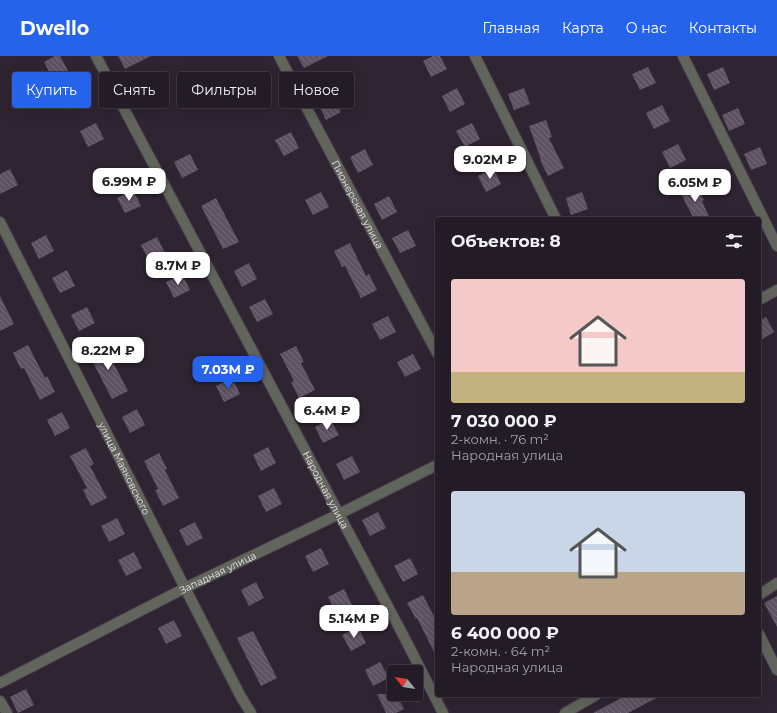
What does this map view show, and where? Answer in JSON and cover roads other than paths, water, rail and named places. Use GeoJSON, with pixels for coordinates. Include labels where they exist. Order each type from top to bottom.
{"type":"FeatureCollection","features":[{"type":"Feature","properties":{"kind":"street","name":"Народная улица"},"geometry":{"type":"LineString","coordinates":[[96,56],[402,633],[442,713]]}},
{"type":"Feature","properties":{"kind":"street","name":"Пионерская улица"},"geometry":{"type":"LineString","coordinates":[[279,56],[435,349]]}},
{"type":"Feature","properties":{"kind":"street"},"geometry":{"type":"LineString","coordinates":[[475,56],[555,217]]}},
{"type":"Feature","properties":{"kind":"street"},"geometry":{"type":"LineString","coordinates":[[683,56],[777,246]]}},
{"type":"Feature","properties":{"kind":"street","name":"улица Маяковского"},"geometry":{"type":"LineString","coordinates":[[0,222],[185,588],[241,697],[251,713]]}},
{"type":"Feature","properties":{"kind":"street"},"geometry":{"type":"LineString","coordinates":[[761,299],[777,290]]}},
{"type":"Feature","properties":{"kind":"street","name":"Западная улица"},"geometry":{"type":"LineString","coordinates":[[0,683],[185,588],[435,466]]}},
{"type":"Feature","properties":{"kind":"street"},"geometry":{"type":"LineString","coordinates":[[761,593],[777,583]]}},
{"type":"Feature","properties":{"kind":"street"},"geometry":{"type":"LineString","coordinates":[[761,638],[777,670]]}},
{"type":"Feature","properties":{"kind":"street"},"geometry":{"type":"LineString","coordinates":[[565,713],[593,697]]}},
{"type":"Feature","properties":{"kind":"street"},"geometry":{"type":"LineString","coordinates":[[0,701],[7,713]]}}]}
